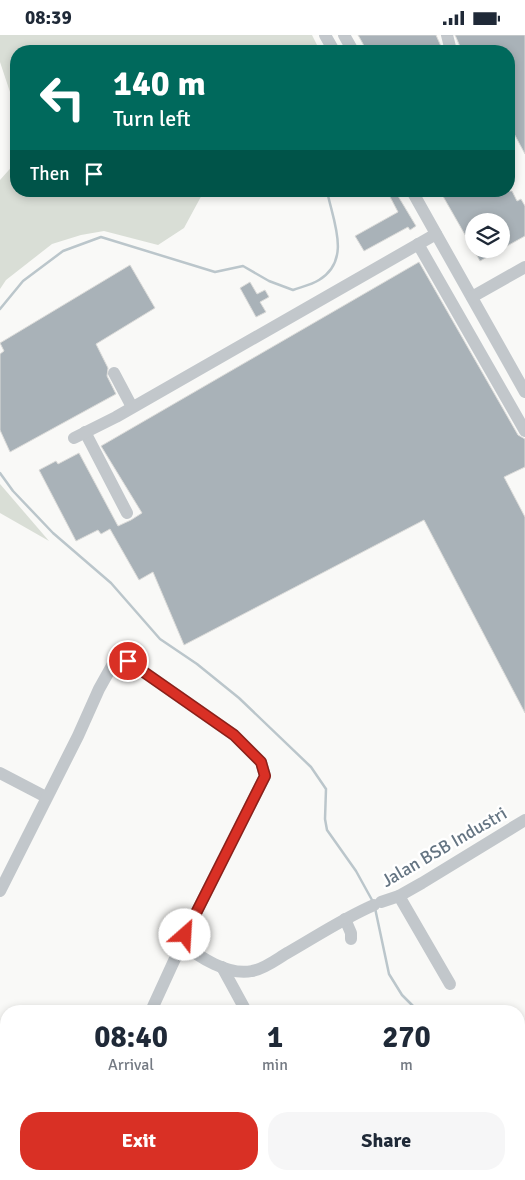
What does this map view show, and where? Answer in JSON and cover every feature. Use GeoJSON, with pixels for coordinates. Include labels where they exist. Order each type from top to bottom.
{"type":"FeatureCollection","features":[{"type":"Feature","properties":{"kind":"lane"},"geometry":{"type":"LineString","coordinates":[[415,197],[525,392]]}},
{"type":"Feature","properties":{"kind":"lane"},"geometry":{"type":"LineString","coordinates":[[127,513],[79,435],[132,407],[436,234]]}},
{"type":"Feature","properties":{"kind":"lane"},"geometry":{"type":"LineString","coordinates":[[418,245],[525,431]]}},
{"type":"Feature","properties":{"kind":"lane"},"geometry":{"type":"LineString","coordinates":[[472,297],[525,267]]}},
{"type":"Feature","properties":{"kind":"lane"},"geometry":{"type":"LineString","coordinates":[[114,373],[132,407]]}},
{"type":"Feature","properties":{"kind":"lane"},"geometry":{"type":"LineString","coordinates":[[0,891],[107,672],[113,665],[120,661],[128,661],[234,735],[261,762],[265,776],[184,939],[154,1005]]}},
{"type":"Feature","properties":{"kind":"lane"},"geometry":{"type":"LineString","coordinates":[[0,773],[46,797]]}},
{"type":"Feature","properties":{"kind":"lane","name":"Jalan BSB Industri"},"geometry":{"type":"LineString","coordinates":[[184,939],[194,954],[222,967],[252,971],[273,961],[345,919],[399,896],[525,820]]}},
{"type":"Feature","properties":{"kind":"lane"},"geometry":{"type":"LineString","coordinates":[[399,896],[450,984]]}},
{"type":"Feature","properties":{"kind":"lane"},"geometry":{"type":"LineString","coordinates":[[345,919],[351,933],[350,939]]}},
{"type":"Feature","properties":{"kind":"lane"},"geometry":{"type":"LineString","coordinates":[[222,967],[243,1005]]}},
{"type":"Feature","properties":{"kind":"shaded area"},"geometry":{"type":"Polygon","coordinates":[[[0,35],[312,35],[317,45],[10,45],[10,92],[0,62],[0,35]]]}},
{"type":"Feature","properties":{"kind":"shaded area"},"geometry":{"type":"Polygon","coordinates":[[[10,169],[10,197],[201,197],[184,228],[158,245],[104,231],[81,235],[52,244],[6,280],[0,289],[0,180],[10,169]]]}},
{"type":"Feature","properties":{"kind":"shaded area"},"geometry":{"type":"Polygon","coordinates":[[[0,484],[49,541],[0,513],[0,484]]]}},
{"type":"Feature","properties":{"kind":"building"},"geometry":{"type":"Polygon","coordinates":[[[358,35],[436,35],[440,45],[364,45],[358,35]]]}},
{"type":"Feature","properties":{"kind":"building"},"geometry":{"type":"Polygon","coordinates":[[[455,35],[525,35],[525,154],[515,135],[515,45],[459,45],[455,35]]]}},
{"type":"Feature","properties":{"kind":"building"},"geometry":{"type":"Polygon","coordinates":[[[390,197],[399,197],[416,226],[410,230],[408,227],[364,251],[355,236],[398,212],[390,197]]]}},
{"type":"Feature","properties":{"kind":"building"},"geometry":{"type":"Polygon","coordinates":[[[443,197],[515,197],[517,201],[521,199],[525,206],[525,236],[510,244],[510,213],[465,213],[465,235],[443,197]]]}},
{"type":"Feature","properties":{"kind":"building"},"geometry":{"type":"Polygon","coordinates":[[[419,262],[518,435],[525,439],[525,467],[504,477],[525,517],[525,713],[424,520],[184,645],[153,572],[139,580],[110,529],[101,534],[98,530],[76,541],[39,470],[56,461],[58,464],[79,453],[118,526],[131,520],[142,513],[101,446],[419,262]]]}},
{"type":"Feature","properties":{"kind":"building"},"geometry":{"type":"Polygon","coordinates":[[[130,265],[155,308],[96,344],[108,368],[107,376],[116,394],[10,452],[0,430],[0,354],[4,351],[0,343],[130,265]]]}},
{"type":"Feature","properties":{"kind":"building"},"geometry":{"type":"Polygon","coordinates":[[[250,282],[257,294],[265,290],[269,297],[260,302],[266,312],[256,317],[240,288],[250,282]]]}},
{"type":"Feature","properties":{"kind":"waterway"},"geometry":{"type":"LineString","coordinates":[[0,309],[23,281],[63,251],[101,237],[215,272],[243,266],[269,281],[293,290],[309,285],[329,272],[335,262],[338,251],[336,227],[328,197]]}},
{"type":"Feature","properties":{"kind":"waterway"},"geometry":{"type":"LineString","coordinates":[[0,473],[13,491],[53,533],[111,583],[160,639],[197,664],[239,698],[311,767],[326,789],[325,819],[327,830],[356,871],[372,900]]}},
{"type":"Feature","properties":{"kind":"waterway"},"geometry":{"type":"LineString","coordinates":[[375,908],[389,974],[402,995],[412,1005]]}},
{"type":"Feature","properties":{"kind":"route"},"geometry":{"type":"LineString","coordinates":[[128,661],[234,735],[253,752],[264,769],[265,776],[185,935]]}}]}
